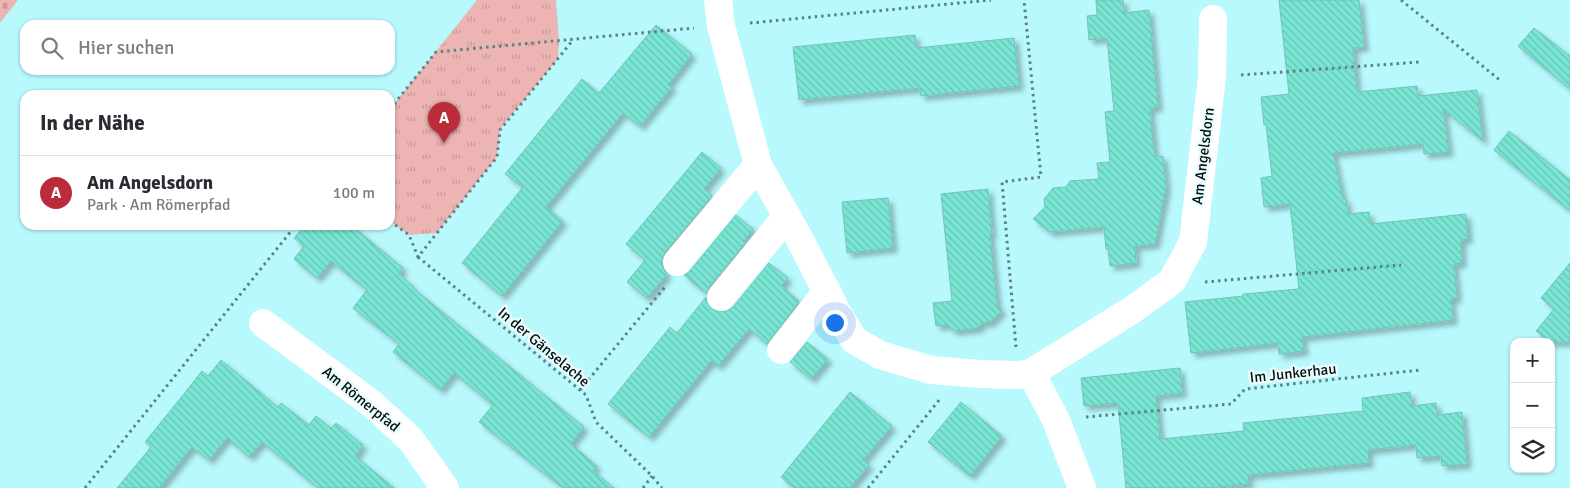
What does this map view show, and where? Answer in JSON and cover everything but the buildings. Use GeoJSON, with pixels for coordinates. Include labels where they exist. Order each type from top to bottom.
{"type":"FeatureCollection","features":[{"type":"Feature","properties":{"kind":"street"},"geometry":{"type":"LineString","coordinates":[[719,13],[744,119],[758,165],[854,340],[880,355],[931,370],[1025,374],[1056,420],[1082,488]]}},
{"type":"Feature","properties":{"kind":"street","name":"Am Angelsdorn"},"geometry":{"type":"LineString","coordinates":[[1025,374],[1132,310],[1172,281],[1192,242],[1212,77],[1213,19]]}},
{"type":"Feature","properties":{"kind":"street"},"geometry":{"type":"LineString","coordinates":[[677,262],[758,165]]}},
{"type":"Feature","properties":{"kind":"street"},"geometry":{"type":"LineString","coordinates":[[721,297],[787,216]]}},
{"type":"Feature","properties":{"kind":"street"},"geometry":{"type":"LineString","coordinates":[[781,350],[827,291]]}},
{"type":"Feature","properties":{"kind":"street","name":"Am Römerpfad"},"geometry":{"type":"LineString","coordinates":[[263,323],[372,404],[412,440],[445,488]]}},
{"type":"Feature","properties":{"kind":"path"},"geometry":{"type":"LineString","coordinates":[[395,103],[436,52],[573,40],[719,13],[991,0]]}},
{"type":"Feature","properties":{"kind":"path"},"geometry":{"type":"LineString","coordinates":[[1024,0],[1041,177],[1002,182],[1025,374]]}},
{"type":"Feature","properties":{"kind":"path"},"geometry":{"type":"LineString","coordinates":[[1401,0],[1501,81]]}},
{"type":"Feature","properties":{"kind":"path"},"geometry":{"type":"LineString","coordinates":[[395,225],[409,235],[418,257],[497,157],[500,130],[573,40]]}},
{"type":"Feature","properties":{"kind":"path"},"geometry":{"type":"LineString","coordinates":[[1212,77],[1420,62]]}},
{"type":"Feature","properties":{"kind":"path"},"geometry":{"type":"LineString","coordinates":[[85,488],[292,230]]}},
{"type":"Feature","properties":{"kind":"path","name":"In der Gänselache"},"geometry":{"type":"LineString","coordinates":[[418,257],[586,395],[596,422],[662,488]]}},
{"type":"Feature","properties":{"kind":"path"},"geometry":{"type":"LineString","coordinates":[[580,390],[668,284],[677,262]]}},
{"type":"Feature","properties":{"kind":"path"},"geometry":{"type":"LineString","coordinates":[[1166,285],[1401,265]]}},
{"type":"Feature","properties":{"kind":"path","name":"Im Junkerhau"},"geometry":{"type":"LineString","coordinates":[[1056,420],[1231,404],[1245,388],[1420,370]]}},
{"type":"Feature","properties":{"kind":"path"},"geometry":{"type":"LineString","coordinates":[[868,488],[961,372]]}},
{"type":"Feature","properties":{"kind":"path"},"geometry":{"type":"LineString","coordinates":[[642,488],[652,476]]}},
{"type":"Feature","properties":{"kind":"green space"},"geometry":{"type":"Polygon","coordinates":[[[0,0],[18,0],[0,23],[0,0]]]}},
{"type":"Feature","properties":{"kind":"green space"},"geometry":{"type":"Polygon","coordinates":[[[477,0],[556,0],[559,41],[558,59],[500,129],[497,157],[437,233],[409,235],[395,225],[395,103],[477,0]]]}},
{"type":"Feature","properties":{"kind":"place","name":"Am Angelsdorn"},"geometry":{"type":"Point","coordinates":[444,143]}}]}
